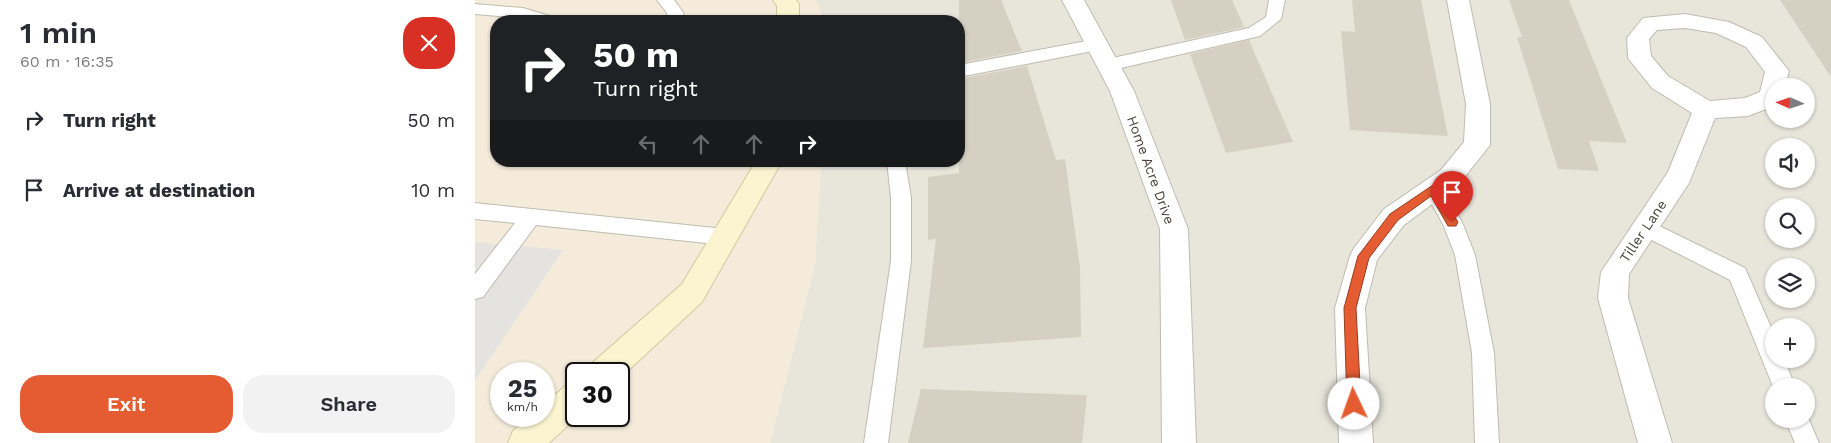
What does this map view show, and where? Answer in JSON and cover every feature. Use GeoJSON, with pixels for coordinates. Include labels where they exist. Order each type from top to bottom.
{"type":"FeatureCollection","features":[{"type":"Feature","properties":{"kind":"street"},"geometry":{"type":"LineString","coordinates":[[784,0],[788,4],[788,15]]}},
{"type":"Feature","properties":{"kind":"street","name":"Home Acre Drive"},"geometry":{"type":"LineString","coordinates":[[1073,0],[1122,91],[1174,229],[1179,443]]}},
{"type":"Feature","properties":{"kind":"street"},"geometry":{"type":"LineString","coordinates":[[1356,443],[1350,308],[1364,256],[1394,217],[1450,177],[1477,145],[1478,104],[1458,0]]}},
{"type":"Feature","properties":{"kind":"street"},"geometry":{"type":"LineString","coordinates":[[1685,21],[1721,26],[1755,42],[1777,71],[1771,97],[1748,107],[1706,110],[1660,82],[1640,58],[1638,38],[1651,23],[1685,21]]}},
{"type":"Feature","properties":{"kind":"street","name":"Tiller Lane"},"geometry":{"type":"LineString","coordinates":[[1655,443],[1613,298],[1615,272],[1680,176],[1706,110]]}},
{"type":"Feature","properties":{"kind":"street"},"geometry":{"type":"LineString","coordinates":[[615,362],[692,293],[766,167]]}},
{"type":"Feature","properties":{"kind":"street"},"geometry":{"type":"LineString","coordinates":[[525,443],[565,407]]}},
{"type":"Feature","properties":{"kind":"lane"},"geometry":{"type":"LineString","coordinates":[[665,0],[675,15]]}},
{"type":"Feature","properties":{"kind":"lane"},"geometry":{"type":"LineString","coordinates":[[965,70],[1102,55],[1254,32],[1273,19],[1277,0]]}},
{"type":"Feature","properties":{"kind":"lane"},"geometry":{"type":"LineString","coordinates":[[475,9],[529,15]]}},
{"type":"Feature","properties":{"kind":"lane"},"geometry":{"type":"LineString","coordinates":[[876,443],[901,261],[901,198],[897,167]]}},
{"type":"Feature","properties":{"kind":"lane"},"geometry":{"type":"LineString","coordinates":[[1433,189],[1452,222],[1465,255],[1483,353],[1487,443]]}},
{"type":"Feature","properties":{"kind":"lane"},"geometry":{"type":"LineString","coordinates":[[475,212],[725,237]]}},
{"type":"Feature","properties":{"kind":"lane"},"geometry":{"type":"LineString","coordinates":[[475,290],[531,217]]}},
{"type":"Feature","properties":{"kind":"lane"},"geometry":{"type":"LineString","coordinates":[[1645,227],[1738,274],[1781,378]]}},
{"type":"Feature","properties":{"kind":"lane"},"geometry":{"type":"LineString","coordinates":[[1801,428],[1807,443]]}},
{"type":"Feature","properties":{"kind":"shaded area"},"geometry":{"type":"Polygon","coordinates":[[[475,0],[816,0],[822,15],[490,15],[490,167],[821,167],[815,265],[770,443],[475,443],[475,0]]]}},
{"type":"Feature","properties":{"kind":"shaded area"},"geometry":{"type":"Polygon","coordinates":[[[816,0],[1831,0],[1831,443],[770,443],[815,265],[821,167],[965,167],[965,15],[822,15],[816,0]]]}},
{"type":"Feature","properties":{"kind":"shaded area"},"geometry":{"type":"Polygon","coordinates":[[[475,242],[563,250],[475,380],[475,242]]]}},
{"type":"Feature","properties":{"kind":"building"},"geometry":{"type":"Polygon","coordinates":[[[959,0],[1001,0],[1022,51],[965,62],[965,15],[959,15],[959,0]]]}},
{"type":"Feature","properties":{"kind":"building"},"geometry":{"type":"Polygon","coordinates":[[[1171,0],[1232,0],[1244,27],[1185,40],[1171,0]]]}},
{"type":"Feature","properties":{"kind":"building"},"geometry":{"type":"Polygon","coordinates":[[[1352,0],[1421,0],[1448,136],[1350,130],[1341,31],[1355,32],[1352,0]]]}},
{"type":"Feature","properties":{"kind":"building"},"geometry":{"type":"Polygon","coordinates":[[[1509,0],[1569,0],[1627,143],[1589,141],[1599,171],[1558,169],[1517,37],[1522,37],[1509,0]]]}},
{"type":"Feature","properties":{"kind":"building"},"geometry":{"type":"Polygon","coordinates":[[[1780,0],[1831,0],[1831,77],[1780,0]]]}},
{"type":"Feature","properties":{"kind":"building"},"geometry":{"type":"Polygon","coordinates":[[[1249,40],[1293,142],[1226,153],[1190,54],[1249,40]]]}},
{"type":"Feature","properties":{"kind":"building"},"geometry":{"type":"Polygon","coordinates":[[[1027,66],[1056,160],[1065,159],[1080,268],[1081,337],[923,348],[936,239],[928,240],[928,177],[959,173],[959,167],[965,167],[965,78],[1027,66]]]}},
{"type":"Feature","properties":{"kind":"building"},"geometry":{"type":"Polygon","coordinates":[[[921,389],[1087,395],[1082,443],[908,443],[921,389]]]}},
{"type":"Feature","properties":{"kind":"route"},"geometry":{"type":"LineString","coordinates":[[1354,404],[1350,308],[1364,256],[1394,217],[1433,189],[1452,222]]}}]}
